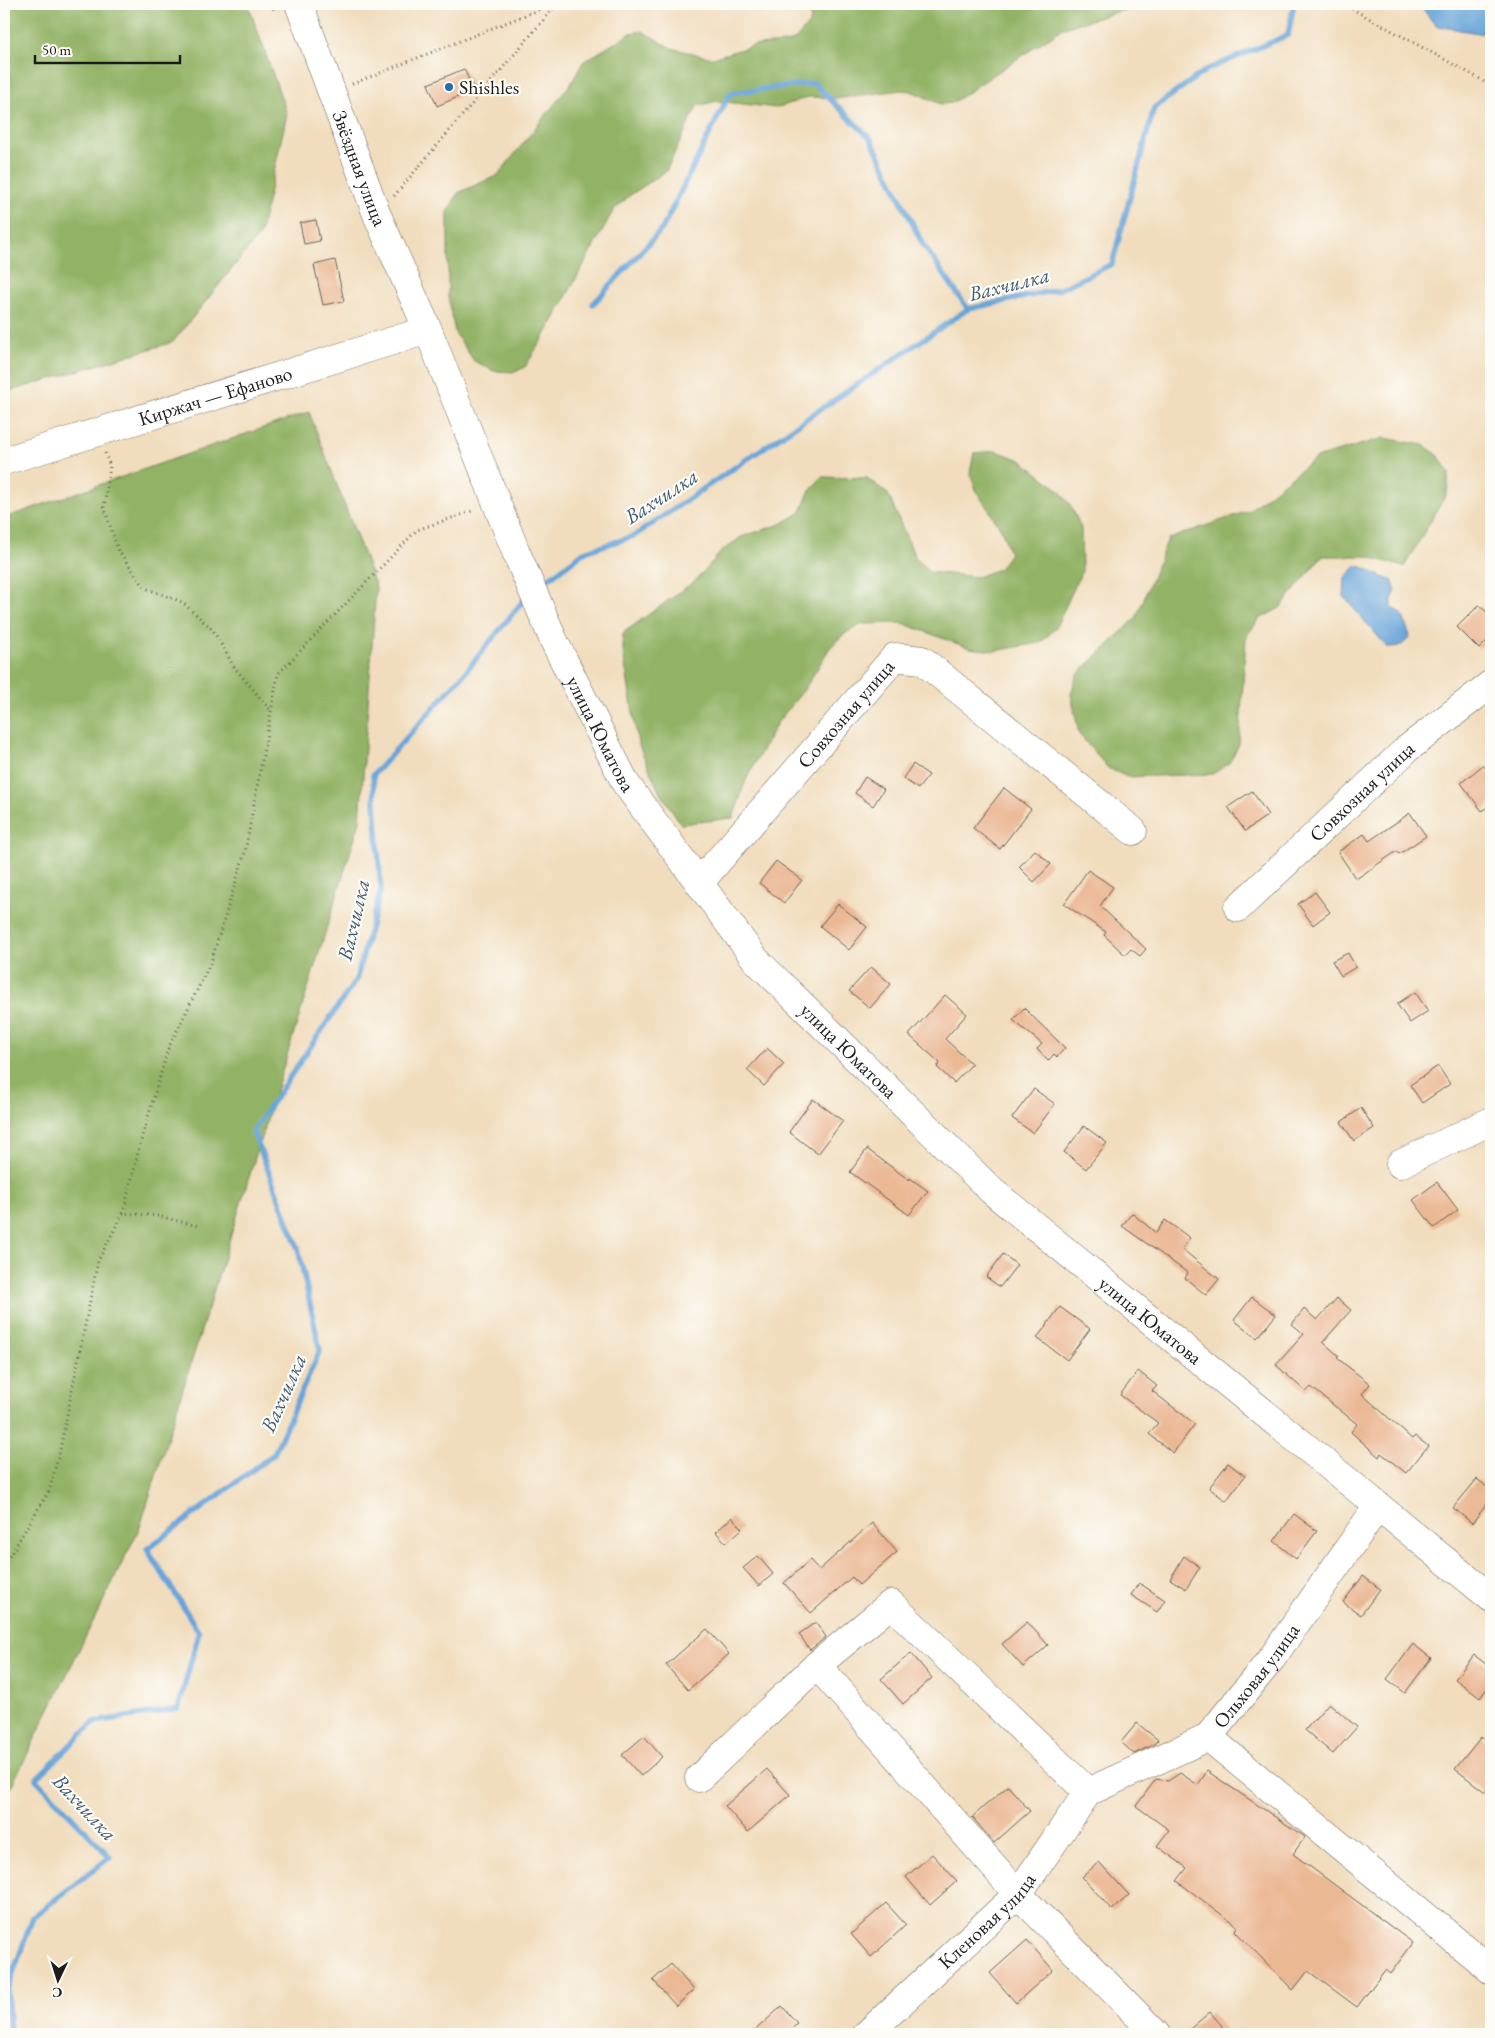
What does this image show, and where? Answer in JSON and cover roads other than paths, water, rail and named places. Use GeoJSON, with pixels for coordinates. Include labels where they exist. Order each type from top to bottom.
{"type":"FeatureCollection","features":[{"type":"Feature","properties":{"kind":"street","name":"Звёздная улица"},"geometry":{"type":"LineString","coordinates":[[299,4],[377,215],[428,330]]}},
{"type":"Feature","properties":{"kind":"street","name":"Киржач — Ефаново"},"geometry":{"type":"LineString","coordinates":[[4,461],[428,330]]}},
{"type":"Feature","properties":{"kind":"street","name":"улица Юматова"},"geometry":{"type":"LineString","coordinates":[[428,330],[496,503],[554,641],[626,784],[756,960],[992,1191],[1491,1598]]}},
{"type":"Feature","properties":{"kind":"street","name":"Совхозная улица"},"geometry":{"type":"LineString","coordinates":[[699,883],[895,657],[922,660],[1133,830]]}},
{"type":"Feature","properties":{"kind":"street","name":"Совхозная улица"},"geometry":{"type":"LineString","coordinates":[[1238,908],[1407,749],[1491,684]]}},
{"type":"Feature","properties":{"kind":"street"},"geometry":{"type":"LineString","coordinates":[[1400,1164],[1490,1122]]}},
{"type":"Feature","properties":{"kind":"street","name":"Ольховая улица"},"geometry":{"type":"LineString","coordinates":[[1088,1792],[1208,1737],[1272,1658],[1378,1506]]}},
{"type":"Feature","properties":{"kind":"street"},"geometry":{"type":"LineString","coordinates":[[699,1778],[817,1665],[891,1604],[1088,1792]]}},
{"type":"Feature","properties":{"kind":"street"},"geometry":{"type":"LineString","coordinates":[[817,1665],[1018,1894],[1156,2034]]}},
{"type":"Feature","properties":{"kind":"street"},"geometry":{"type":"LineString","coordinates":[[1208,1737],[1491,1970]]}},
{"type":"Feature","properties":{"kind":"street","name":"Кленовая улица"},"geometry":{"type":"LineString","coordinates":[[867,2034],[1018,1894],[1088,1792]]}},
{"type":"Feature","properties":{"kind":"water"},"geometry":{"type":"Polygon","coordinates":[[[1419,4],[1491,4],[1491,35],[1436,26],[1419,4]]]}},
{"type":"Feature","properties":{"kind":"water"},"geometry":{"type":"Polygon","coordinates":[[[1356,566],[1366,568],[1392,580],[1396,591],[1392,599],[1392,608],[1402,614],[1410,636],[1403,644],[1387,647],[1344,597],[1345,577],[1356,566]]]}},
{"type":"Feature","properties":{"kind":"waterway","name":"Вахчилка"},"geometry":{"type":"LineString","coordinates":[[539,586],[584,552],[634,536],[968,309],[1060,289],[1112,264],[1154,108],[1206,70],[1288,35],[1293,4]]}},
{"type":"Feature","properties":{"kind":"waterway"},"geometry":{"type":"LineString","coordinates":[[593,304],[662,229],[730,93],[814,83],[871,139],[922,243],[968,309]]}},
{"type":"Feature","properties":{"kind":"waterway","name":"Вахчилка"},"geometry":{"type":"LineString","coordinates":[[10,2034],[7,1990],[33,1917],[110,1857],[36,1779],[94,1722],[178,1709],[199,1632],[147,1549],[274,1454],[320,1350],[298,1248],[253,1131],[356,980],[381,890],[373,775],[464,674],[526,597]]}},
{"type":"Feature","properties":{"kind":"place","name":"Shishles"},"geometry":{"type":"Point","coordinates":[449,87]}}]}
